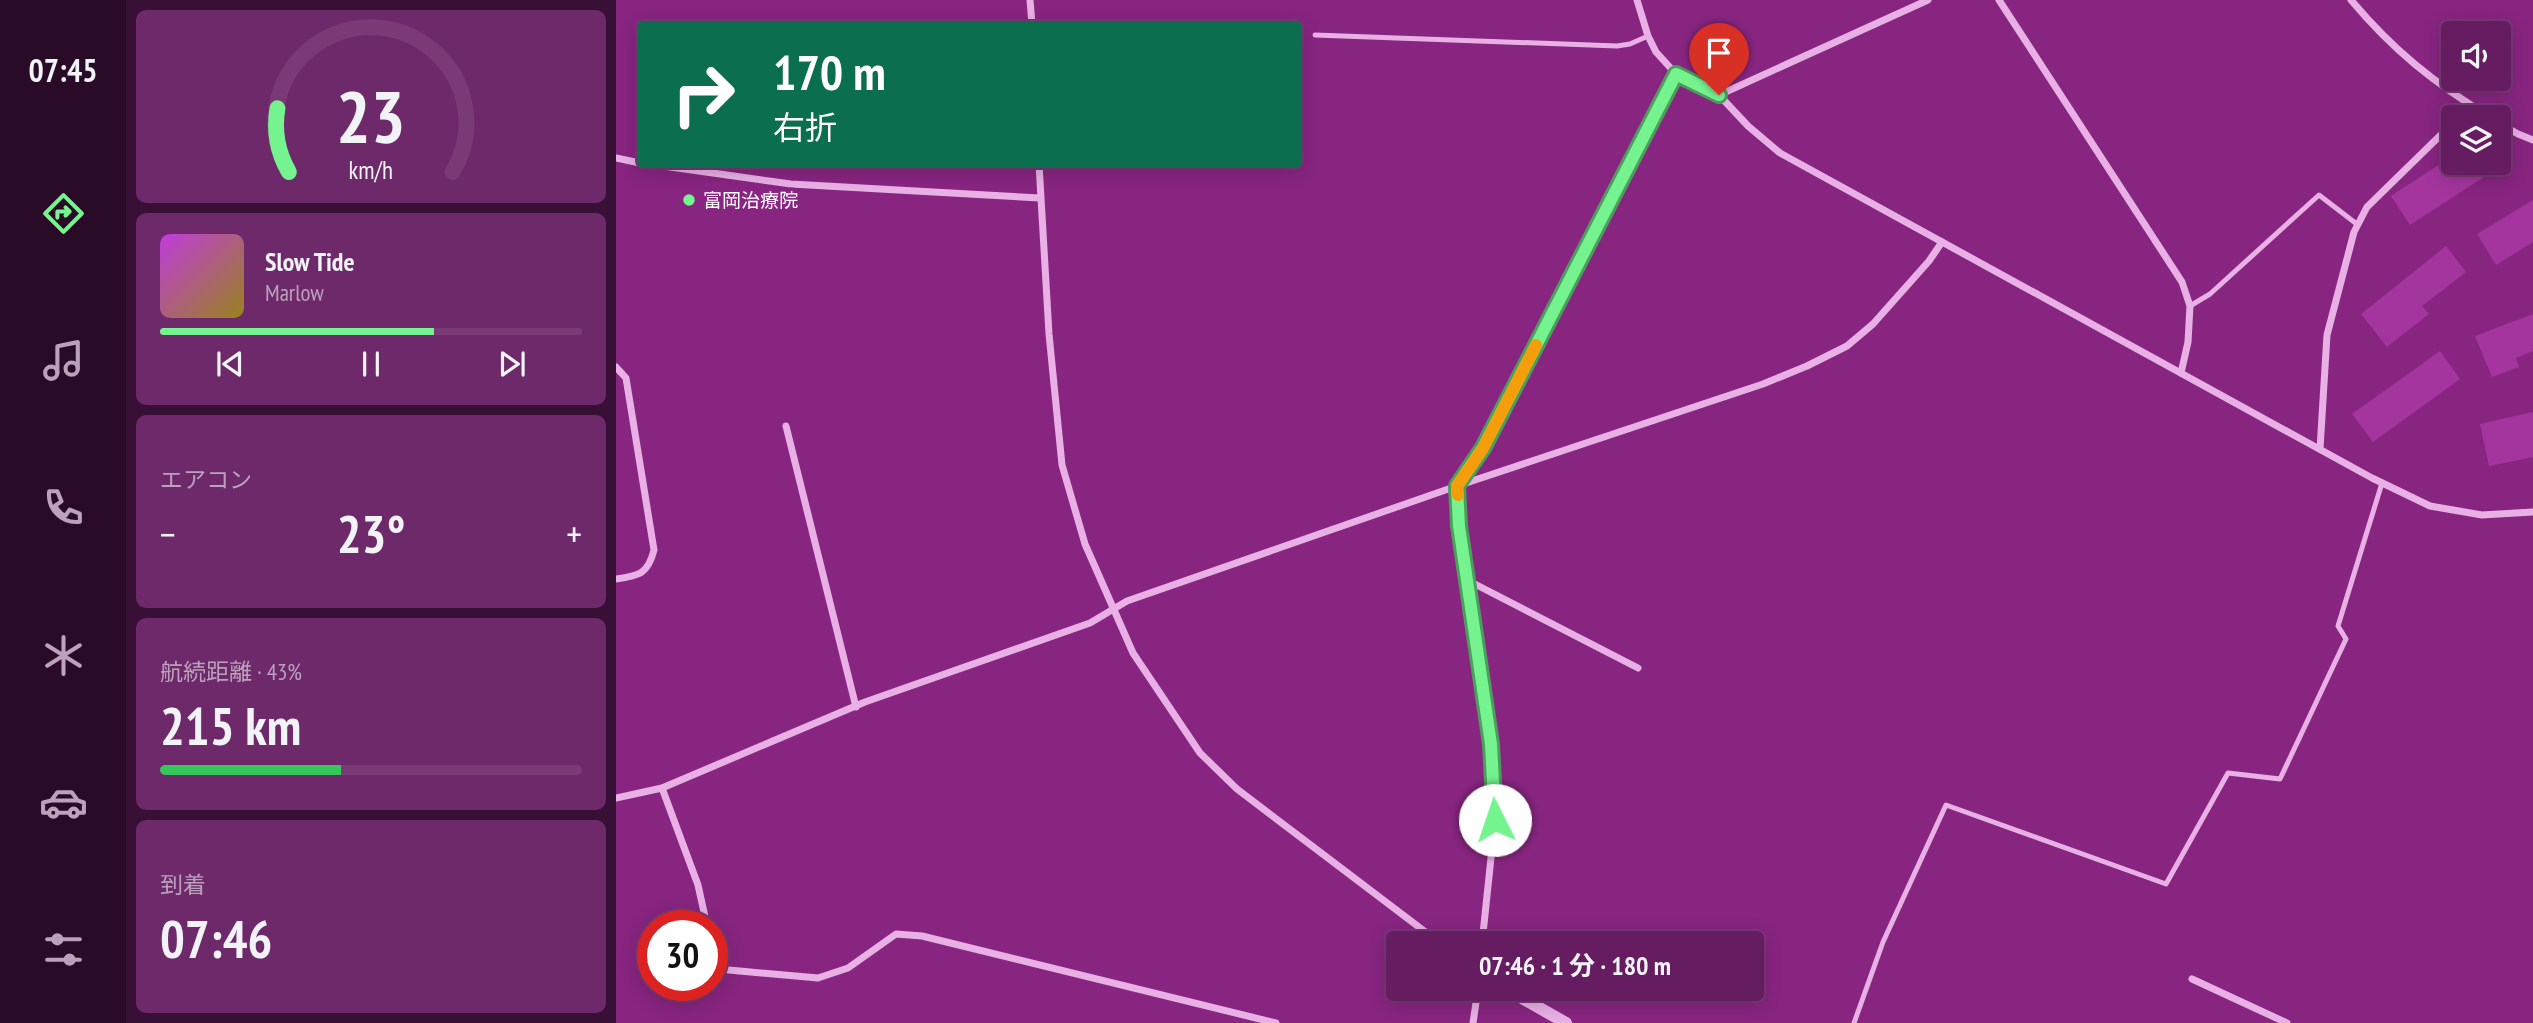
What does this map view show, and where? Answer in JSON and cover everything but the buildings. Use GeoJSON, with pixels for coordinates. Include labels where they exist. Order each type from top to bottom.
{"type":"FeatureCollection","features":[{"type":"Feature","properties":{"kind":"street"},"geometry":{"type":"LineString","coordinates":[[1030,0],[1032,21]]}},
{"type":"Feature","properties":{"kind":"street"},"geometry":{"type":"LineString","coordinates":[[1637,0],[1656,52],[1676,74],[1719,95],[1748,126],[1780,153],[2382,483],[2430,506],[2482,515],[2533,512]]}},
{"type":"Feature","properties":{"kind":"street"},"geometry":{"type":"LineString","coordinates":[[1719,95],[1928,0]]}},
{"type":"Feature","properties":{"kind":"street"},"geometry":{"type":"LineString","coordinates":[[1999,0],[2182,282],[2190,306],[2188,342],[2181,373]]}},
{"type":"Feature","properties":{"kind":"street"},"geometry":{"type":"LineString","coordinates":[[2351,0],[2380,34],[2418,69],[2468,104]]}},
{"type":"Feature","properties":{"kind":"street"},"geometry":{"type":"LineString","coordinates":[[1483,931],[1495,820],[1491,744],[1459,526],[1457,486],[1483,448],[1676,74]]}},
{"type":"Feature","properties":{"kind":"street"},"geometry":{"type":"LineString","coordinates":[[2511,129],[2533,140]]}},
{"type":"Feature","properties":{"kind":"street"},"geometry":{"type":"LineString","coordinates":[[2320,449],[2327,335],[2358,225],[2367,207],[2441,135]]}},
{"type":"Feature","properties":{"kind":"street"},"geometry":{"type":"LineString","coordinates":[[616,158],[637,162]]}},
{"type":"Feature","properties":{"kind":"street"},"geometry":{"type":"LineString","coordinates":[[677,168],[791,184],[1040,198]]}},
{"type":"Feature","properties":{"kind":"street"},"geometry":{"type":"LineString","coordinates":[[1039,168],[1049,334],[1062,465],[1085,544],[1133,653],[1200,753],[1237,789],[1424,931]]}},
{"type":"Feature","properties":{"kind":"street"},"geometry":{"type":"LineString","coordinates":[[616,798],[662,788],[856,707],[1090,623],[1127,601],[1457,486],[1763,384],[1847,346],[1872,324],[1929,261],[1942,242]]}},
{"type":"Feature","properties":{"kind":"street"},"geometry":{"type":"LineString","coordinates":[[616,367],[626,378],[654,550],[651,562],[643,573],[616,579]]}},
{"type":"Feature","properties":{"kind":"street"},"geometry":{"type":"LineString","coordinates":[[786,426],[856,707]]}},
{"type":"Feature","properties":{"kind":"street"},"geometry":{"type":"LineString","coordinates":[[1467,580],[1638,668]]}},
{"type":"Feature","properties":{"kind":"street"},"geometry":{"type":"LineString","coordinates":[[662,788],[698,885],[704,910]]}},
{"type":"Feature","properties":{"kind":"street"},"geometry":{"type":"LineString","coordinates":[[728,971],[818,978],[848,968],[896,934],[922,936],[1276,1023]]}},
{"type":"Feature","properties":{"kind":"street"},"geometry":{"type":"LineString","coordinates":[[2192,979],[2287,1023]]}},
{"type":"Feature","properties":{"kind":"street"},"geometry":{"type":"LineString","coordinates":[[1473,1023],[1476,1001]]}},
{"type":"Feature","properties":{"kind":"street"},"geometry":{"type":"LineString","coordinates":[[1527,1001],[1566,1023]]}},
{"type":"Feature","properties":{"kind":"lane"},"geometry":{"type":"LineString","coordinates":[[1315,35],[1617,46],[1648,36]]}},
{"type":"Feature","properties":{"kind":"lane"},"geometry":{"type":"LineString","coordinates":[[2190,306],[2210,294],[2319,195],[2358,225]]}},
{"type":"Feature","properties":{"kind":"lane"},"geometry":{"type":"LineString","coordinates":[[1854,1023],[1883,942],[1946,805],[2166,884],[2228,773],[2280,779],[2346,639],[2338,626],[2382,483]]}},
{"type":"Feature","properties":{"kind":"slow traffic"},"geometry":{"type":"LineString","coordinates":[[1458,495],[1457,486],[1483,448],[1536,345]]}},
{"type":"Feature","properties":{"kind":"place","name":"富岡治療院"},"geometry":{"type":"Point","coordinates":[689,200]}},
{"type":"Feature","properties":{"kind":"route"},"geometry":{"type":"LineString","coordinates":[[1495,820],[1491,744],[1459,526],[1457,486],[1483,448],[1676,74],[1719,95]]}}]}
